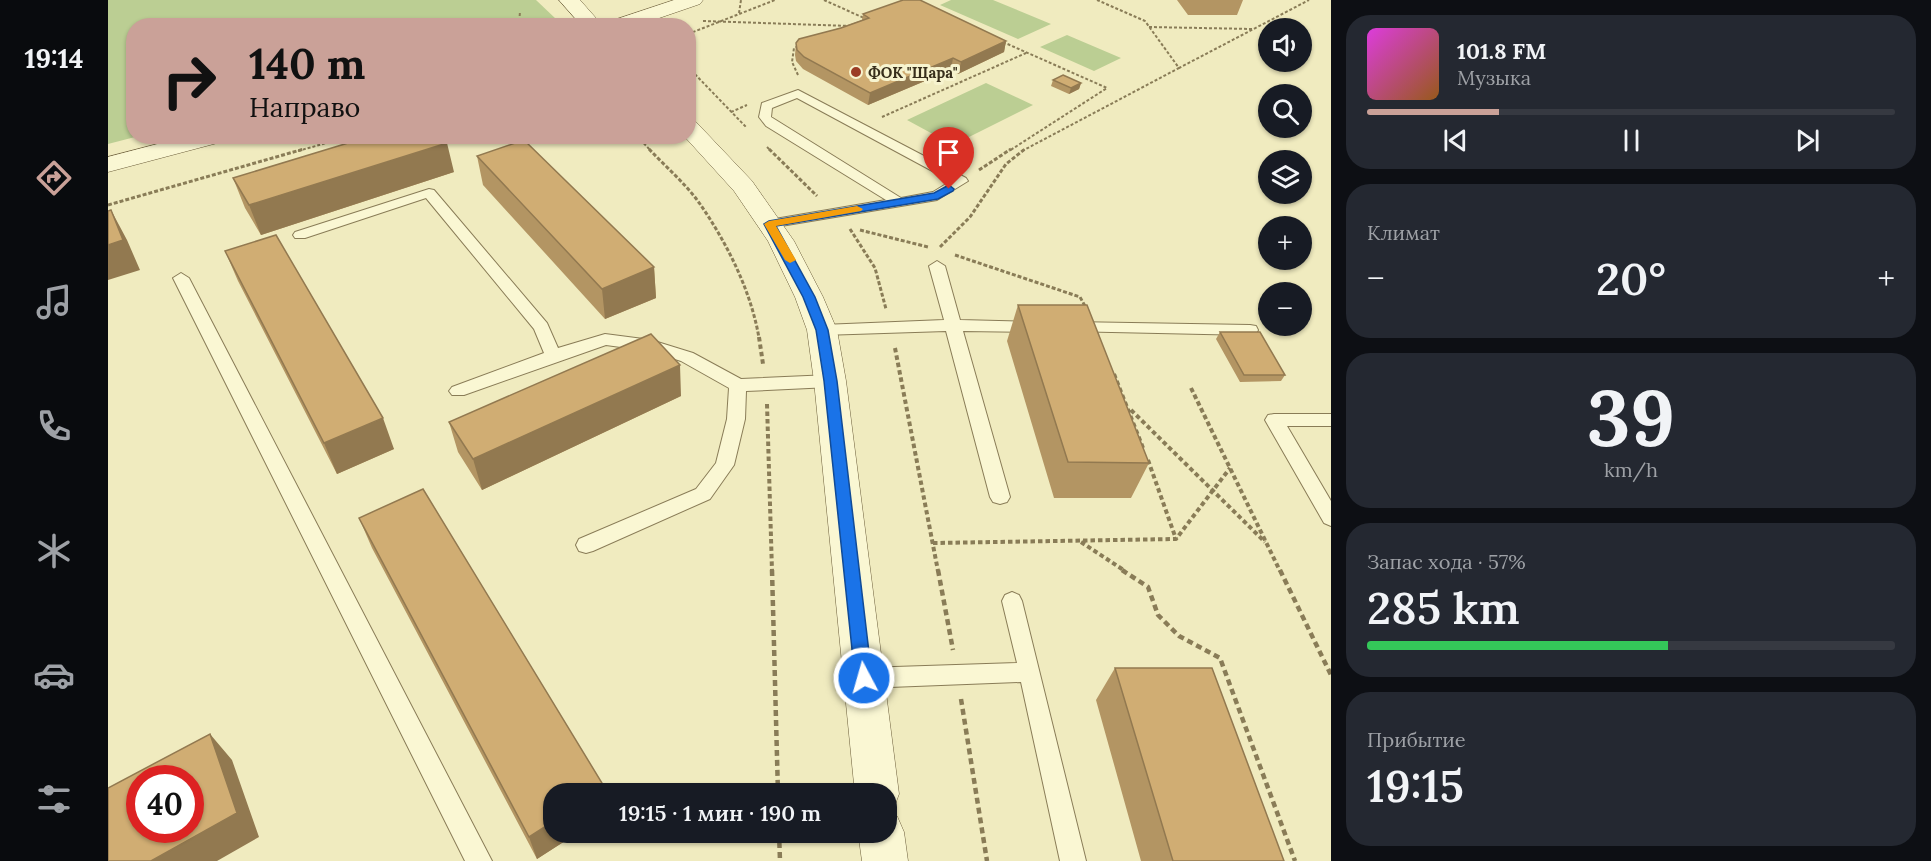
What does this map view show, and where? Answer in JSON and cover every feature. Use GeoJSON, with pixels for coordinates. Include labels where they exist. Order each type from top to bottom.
{"type":"FeatureCollection","features":[{"type":"Feature","properties":{"kind":"street"},"geometry":{"type":"LineString","coordinates":[[570,0],[586,18]]}},
{"type":"Feature","properties":{"kind":"street"},"geometry":{"type":"LineString","coordinates":[[639,18],[693,0]]}},
{"type":"Feature","properties":{"kind":"street"},"geometry":{"type":"LineString","coordinates":[[696,136],[743,186],[769,224],[809,297],[822,330],[830,381],[876,783]]}},
{"type":"Feature","properties":{"kind":"street"},"geometry":{"type":"LineString","coordinates":[[108,165],[187,144]]}},
{"type":"Feature","properties":{"kind":"street"},"geometry":{"type":"LineString","coordinates":[[883,843],[885,861]]}},
{"type":"Feature","properties":{"kind":"lane"},"geometry":{"type":"LineString","coordinates":[[769,224],[938,196],[961,181],[798,94],[766,106],[765,117],[770,123],[898,202]]}},
{"type":"Feature","properties":{"kind":"lane"},"geometry":{"type":"LineString","coordinates":[[300,235],[429,193],[541,327],[553,356]]}},
{"type":"Feature","properties":{"kind":"lane"},"geometry":{"type":"LineString","coordinates":[[937,258],[1000,497]]}},
{"type":"Feature","properties":{"kind":"lane"},"geometry":{"type":"LineString","coordinates":[[181,278],[479,861]]}},
{"type":"Feature","properties":{"kind":"lane"},"geometry":{"type":"LineString","coordinates":[[822,330],[954,325],[1250,330]]}},
{"type":"Feature","properties":{"kind":"lane"},"geometry":{"type":"LineString","coordinates":[[458,391],[605,339],[651,346],[687,357],[738,385],[830,381]]}},
{"type":"Feature","properties":{"kind":"lane"},"geometry":{"type":"LineString","coordinates":[[586,545],[703,494],[725,465],[736,419],[738,385]]}},
{"type":"Feature","properties":{"kind":"lane"},"geometry":{"type":"LineString","coordinates":[[1331,420],[1274,420],[1331,518]]}},
{"type":"Feature","properties":{"kind":"lane"},"geometry":{"type":"LineString","coordinates":[[1012,601],[1073,861]]}},
{"type":"Feature","properties":{"kind":"lane"},"geometry":{"type":"LineString","coordinates":[[864,678],[1030,672]]}},
{"type":"Feature","properties":{"kind":"path"},"geometry":{"type":"LineString","coordinates":[[738,14],[741,0]]}},
{"type":"Feature","properties":{"kind":"path"},"geometry":{"type":"LineString","coordinates":[[696,31],[775,0]]}},
{"type":"Feature","properties":{"kind":"path"},"geometry":{"type":"LineString","coordinates":[[824,0],[867,19],[842,29]]}},
{"type":"Feature","properties":{"kind":"path"},"geometry":{"type":"LineString","coordinates":[[1097,0],[1145,21],[1179,68]]}},
{"type":"Feature","properties":{"kind":"path"},"geometry":{"type":"LineString","coordinates":[[937,258],[1006,164],[1020,152],[1309,0]]}},
{"type":"Feature","properties":{"kind":"path"},"geometry":{"type":"LineString","coordinates":[[520,11],[520,18]]}},
{"type":"Feature","properties":{"kind":"path"},"geometry":{"type":"LineString","coordinates":[[699,20],[851,26]]}},
{"type":"Feature","properties":{"kind":"path"},"geometry":{"type":"LineString","coordinates":[[1149,27],[1253,29]]}},
{"type":"Feature","properties":{"kind":"path"},"geometry":{"type":"LineString","coordinates":[[961,181],[1107,88],[995,39]]}},
{"type":"Feature","properties":{"kind":"path"},"geometry":{"type":"LineString","coordinates":[[804,44],[794,48],[790,57],[797,74],[806,79]]}},
{"type":"Feature","properties":{"kind":"path"},"geometry":{"type":"LineString","coordinates":[[888,124],[879,119],[1027,52]]}},
{"type":"Feature","properties":{"kind":"path"},"geometry":{"type":"LineString","coordinates":[[696,75],[747,128]]}},
{"type":"Feature","properties":{"kind":"path"},"geometry":{"type":"LineString","coordinates":[[763,143],[849,227],[875,268],[891,327],[933,543],[958,676],[987,861]]}},
{"type":"Feature","properties":{"kind":"path"},"geometry":{"type":"LineString","coordinates":[[108,205],[323,144]]}},
{"type":"Feature","properties":{"kind":"path"},"geometry":{"type":"LineString","coordinates":[[1191,388],[1331,675]]}},
{"type":"Feature","properties":{"kind":"path"},"geometry":{"type":"LineString","coordinates":[[1129,408],[1268,544]]}},
{"type":"Feature","properties":{"kind":"path"},"geometry":{"type":"LineString","coordinates":[[933,543],[1176,539],[1230,468]]}},
{"type":"Feature","properties":{"kind":"path"},"geometry":{"type":"LineString","coordinates":[[1081,542],[1148,586],[1158,615],[1179,636],[1220,658],[1295,861]]}},
{"type":"Feature","properties":{"kind":"path"},"geometry":{"type":"LineString","coordinates":[[779,843],[780,861]]}},
{"type":"Feature","properties":{"kind":"green space"},"geometry":{"type":"Polygon","coordinates":[[[108,0],[536,0],[555,18],[126,18],[126,139],[108,144],[108,0]]]}},
{"type":"Feature","properties":{"kind":"green space"},"geometry":{"type":"Polygon","coordinates":[[[951,0],[993,0],[1051,24],[1018,39],[940,5],[951,0]]]}},
{"type":"Feature","properties":{"kind":"green space"},"geometry":{"type":"Polygon","coordinates":[[[1067,35],[1121,58],[1094,71],[1040,47],[1067,35]]]}},
{"type":"Feature","properties":{"kind":"green space"},"geometry":{"type":"Polygon","coordinates":[[[986,83],[1033,105],[953,145],[907,120],[986,83]]]}},
{"type":"Feature","properties":{"kind":"building"},"geometry":{"type":"Polygon","coordinates":[[[903,0],[920,0],[1006,41],[961,62],[953,58],[870,93],[804,57],[797,50],[796,43],[799,39],[869,18],[863,14],[903,0]]]}},
{"type":"Feature","properties":{"kind":"building"},"geometry":{"type":"Polygon","coordinates":[[[1063,75],[1081,83],[1071,88],[1053,80],[1063,75]]]}},
{"type":"Feature","properties":{"kind":"building"},"geometry":{"type":"Polygon","coordinates":[[[345,144],[444,144],[249,205],[233,178],[345,144]]]}},
{"type":"Feature","properties":{"kind":"building"},"geometry":{"type":"Polygon","coordinates":[[[512,144],[528,144],[654,267],[602,289],[477,156],[512,144]]]}},
{"type":"Feature","properties":{"kind":"building"},"geometry":{"type":"Polygon","coordinates":[[[111,210],[123,240],[108,245],[108,211],[111,210]]]}},
{"type":"Feature","properties":{"kind":"building"},"geometry":{"type":"Polygon","coordinates":[[[276,235],[383,418],[324,443],[225,251],[276,235]]]}},
{"type":"Feature","properties":{"kind":"building"},"geometry":{"type":"Polygon","coordinates":[[[1018,305],[1087,305],[1149,463],[1068,462],[1018,305]]]}},
{"type":"Feature","properties":{"kind":"building"},"geometry":{"type":"Polygon","coordinates":[[[1220,332],[1258,332],[1258,336],[1262,336],[1285,375],[1244,375],[1220,332]]]}},
{"type":"Feature","properties":{"kind":"building"},"geometry":{"type":"Polygon","coordinates":[[[651,334],[680,365],[473,459],[449,422],[651,334]]]}},
{"type":"Feature","properties":{"kind":"building"},"geometry":{"type":"Polygon","coordinates":[[[423,489],[602,783],[543,783],[543,828],[529,837],[359,518],[423,489]]]}},
{"type":"Feature","properties":{"kind":"building"},"geometry":{"type":"Polygon","coordinates":[[[1115,668],[1212,668],[1284,861],[1173,861],[1115,668]]]}},
{"type":"Feature","properties":{"kind":"building"},"geometry":{"type":"Polygon","coordinates":[[[210,734],[237,813],[204,831],[204,765],[151,765],[210,734]]]}},
{"type":"Feature","properties":{"kind":"building"},"geometry":{"type":"Polygon","coordinates":[[[126,778],[126,843],[183,843],[151,861],[108,861],[108,788],[126,778]]]}},
{"type":"Feature","properties":{"kind":"slow traffic"},"geometry":{"type":"LineString","coordinates":[[790,260],[769,224],[857,209]]}},
{"type":"Feature","properties":{"kind":"place","name":"ФОК \"Щара\""},"geometry":{"type":"Point","coordinates":[856,72]}},
{"type":"Feature","properties":{"kind":"route"},"geometry":{"type":"LineString","coordinates":[[864,678],[830,381],[822,330],[809,297],[781,241],[769,224],[938,196],[949,189]]}}]}
